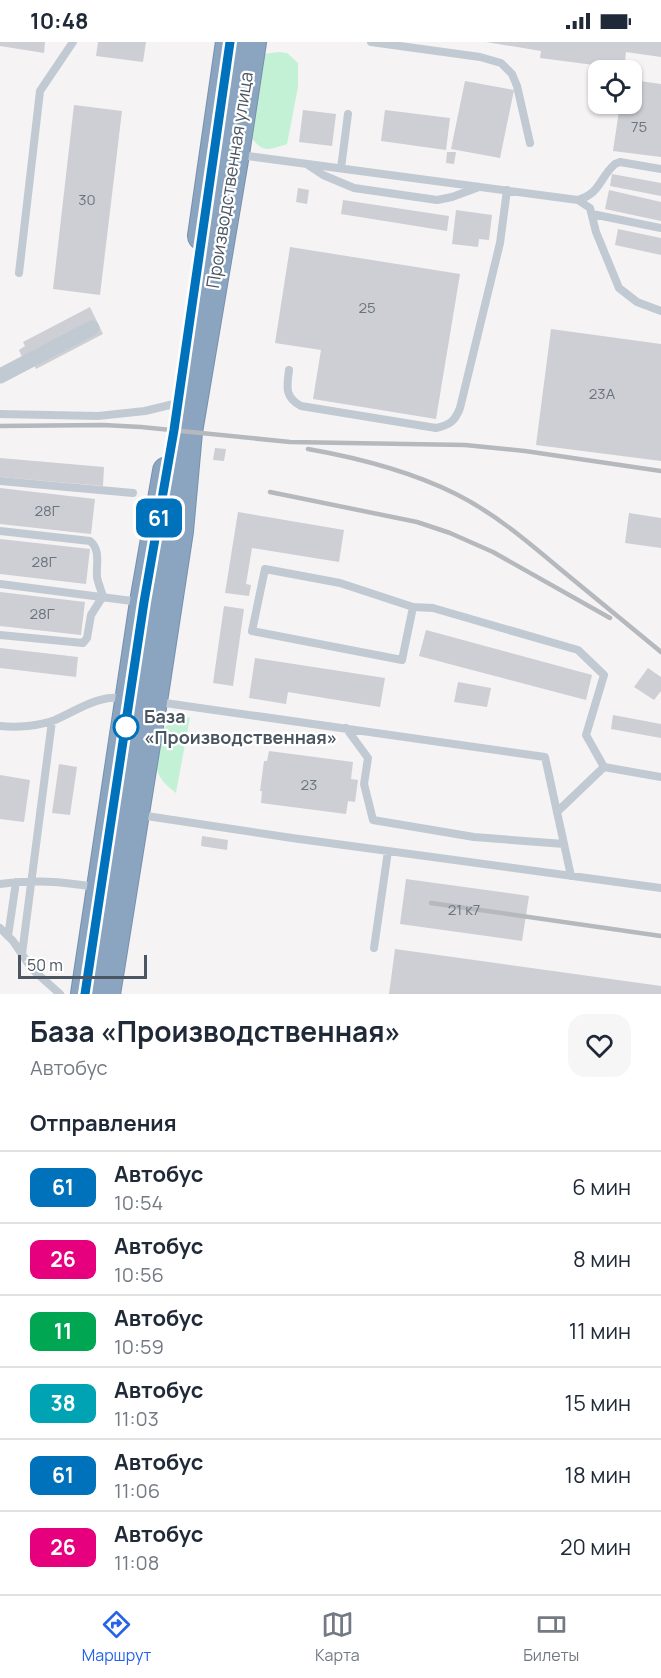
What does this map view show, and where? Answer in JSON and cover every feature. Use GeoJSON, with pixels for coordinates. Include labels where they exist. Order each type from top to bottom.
{"type":"FeatureCollection","features":[{"type":"Feature","properties":{"kind":"highway","name":"Производственная улица"},"geometry":{"type":"LineString","coordinates":[[85,994],[102,888],[135,815],[142,700],[144,602],[178,403],[230,42]]}},
{"type":"Feature","properties":{"kind":"highway","name":"Производственная улица"},"geometry":{"type":"LineString","coordinates":[[106,994],[118,851],[142,700],[178,531],[188,432],[252,42]]}},
{"type":"Feature","properties":{"kind":"street"},"geometry":{"type":"LineString","coordinates":[[0,376],[92,328]]}},
{"type":"Feature","properties":{"kind":"lane"},"geometry":{"type":"LineString","coordinates":[[19,273],[40,92],[73,42]]}},
{"type":"Feature","properties":{"kind":"lane"},"geometry":{"type":"LineString","coordinates":[[371,42],[480,57],[501,63],[512,74],[517,86],[530,143]]}},
{"type":"Feature","properties":{"kind":"lane"},"geometry":{"type":"LineString","coordinates":[[341,168],[348,114]]}},
{"type":"Feature","properties":{"kind":"lane"},"geometry":{"type":"LineString","coordinates":[[235,154],[578,200],[586,204],[592,214],[596,232],[619,288],[637,302],[661,311]]}},
{"type":"Feature","properties":{"kind":"lane"},"geometry":{"type":"LineString","coordinates":[[578,200],[589,197],[595,192],[615,164],[620,162],[661,169]]}},
{"type":"Feature","properties":{"kind":"lane"},"geometry":{"type":"LineString","coordinates":[[307,164],[323,175],[354,189],[446,199],[480,187]]}},
{"type":"Feature","properties":{"kind":"lane"},"geometry":{"type":"LineString","coordinates":[[289,370],[286,388],[289,397],[301,406],[436,428],[447,426],[456,419],[500,243],[507,190]]}},
{"type":"Feature","properties":{"kind":"lane"},"geometry":{"type":"LineString","coordinates":[[592,214],[661,228]]}},
{"type":"Feature","properties":{"kind":"lane"},"geometry":{"type":"LineString","coordinates":[[0,414],[98,416],[145,411],[178,403]]}},
{"type":"Feature","properties":{"kind":"lane"},"geometry":{"type":"LineString","coordinates":[[0,481],[133,493]]}},
{"type":"Feature","properties":{"kind":"lane"},"geometry":{"type":"LineString","coordinates":[[0,531],[90,541],[95,545],[97,579],[103,596]]}},
{"type":"Feature","properties":{"kind":"lane"},"geometry":{"type":"LineString","coordinates":[[413,608],[402,660],[252,631],[265,570],[340,583],[413,608],[433,608],[578,650],[604,675],[586,735],[604,767]]}},
{"type":"Feature","properties":{"kind":"lane"},"geometry":{"type":"LineString","coordinates":[[0,584],[144,602]]}},
{"type":"Feature","properties":{"kind":"lane"},"geometry":{"type":"LineString","coordinates":[[0,635],[83,643],[87,638],[91,615],[103,596]]}},
{"type":"Feature","properties":{"kind":"lane"},"geometry":{"type":"LineString","coordinates":[[0,726],[14,728],[52,721],[104,697],[142,700],[545,757],[571,876]]}},
{"type":"Feature","properties":{"kind":"lane"},"geometry":{"type":"LineString","coordinates":[[22,954],[52,721]]}},
{"type":"Feature","properties":{"kind":"lane"},"geometry":{"type":"LineString","coordinates":[[346,728],[368,758],[364,784],[373,820],[474,837],[564,844]]}},
{"type":"Feature","properties":{"kind":"lane"},"geometry":{"type":"LineString","coordinates":[[604,767],[661,777]]}},
{"type":"Feature","properties":{"kind":"lane"},"geometry":{"type":"LineString","coordinates":[[557,812],[604,767]]}},
{"type":"Feature","properties":{"kind":"lane"},"geometry":{"type":"LineString","coordinates":[[135,815],[661,888]]}},
{"type":"Feature","properties":{"kind":"lane"},"geometry":{"type":"LineString","coordinates":[[374,948],[388,851]]}},
{"type":"Feature","properties":{"kind":"lane"},"geometry":{"type":"LineString","coordinates":[[0,884],[33,880],[66,882],[102,888]]}},
{"type":"Feature","properties":{"kind":"lane"},"geometry":{"type":"LineString","coordinates":[[8,936],[16,882]]}},
{"type":"Feature","properties":{"kind":"lane"},"geometry":{"type":"LineString","coordinates":[[0,928],[32,969],[60,994]]}},
{"type":"Feature","properties":{"kind":"green space"},"geometry":{"type":"Polygon","coordinates":[[[287,53],[298,63],[298,87],[287,144],[268,149],[260,146],[252,138],[264,54],[287,53]]]}},
{"type":"Feature","properties":{"kind":"green space"},"geometry":{"type":"Polygon","coordinates":[[[190,717],[176,793],[167,786],[156,766],[160,732],[170,723],[190,717]]]}},
{"type":"Feature","properties":{"kind":"building"},"geometry":{"type":"Polygon","coordinates":[[[0,42],[45,42],[44,53],[0,46],[0,42]]]}},
{"type":"Feature","properties":{"kind":"building"},"geometry":{"type":"Polygon","coordinates":[[[98,42],[146,42],[143,62],[96,56],[98,42]]]}},
{"type":"Feature","properties":{"kind":"building"},"geometry":{"type":"Polygon","coordinates":[[[486,42],[661,42],[661,57],[626,52],[625,60],[588,60],[588,64],[540,58],[541,51],[486,42]]]}},
{"type":"Feature","properties":{"kind":"building"},"geometry":{"type":"Polygon","coordinates":[[[465,81],[514,90],[500,158],[451,149],[465,81]]]}},
{"type":"Feature","properties":{"kind":"building"},"geometry":{"type":"Polygon","coordinates":[[[642,81],[661,84],[661,157],[613,151],[619,114],[642,114],[642,81]]]}},
{"type":"Feature","properties":{"kind":"building"},"geometry":{"type":"Polygon","coordinates":[[[74,105],[122,111],[100,295],[53,289],[74,105]]]}},
{"type":"Feature","properties":{"kind":"building"},"geometry":{"type":"Polygon","coordinates":[[[303,110],[336,114],[332,146],[299,142],[303,110]]]}},
{"type":"Feature","properties":{"kind":"building"},"geometry":{"type":"Polygon","coordinates":[[[385,110],[450,118],[446,150],[381,141],[385,110]]]}},
{"type":"Feature","properties":{"kind":"building"},"geometry":{"type":"Polygon","coordinates":[[[447,152],[456,152],[454,164],[446,163],[447,152]]]}},
{"type":"Feature","properties":{"kind":"building"},"geometry":{"type":"Polygon","coordinates":[[[612,174],[661,183],[661,196],[610,186],[612,174]]]}},
{"type":"Feature","properties":{"kind":"building"},"geometry":{"type":"Polygon","coordinates":[[[298,188],[309,190],[307,204],[296,202],[298,188]]]}},
{"type":"Feature","properties":{"kind":"building"},"geometry":{"type":"Polygon","coordinates":[[[609,190],[661,202],[661,221],[605,209],[609,190]]]}},
{"type":"Feature","properties":{"kind":"building"},"geometry":{"type":"Polygon","coordinates":[[[343,200],[449,216],[447,231],[341,214],[343,200]]]}},
{"type":"Feature","properties":{"kind":"building"},"geometry":{"type":"Polygon","coordinates":[[[456,210],[492,215],[489,240],[479,239],[478,247],[452,244],[456,210]]]}},
{"type":"Feature","properties":{"kind":"building"},"geometry":{"type":"Polygon","coordinates":[[[618,229],[661,238],[661,255],[615,245],[618,229]]]}},
{"type":"Feature","properties":{"kind":"building"},"geometry":{"type":"Polygon","coordinates":[[[290,247],[460,274],[436,419],[313,399],[321,350],[275,343],[290,247]]]}},
{"type":"Feature","properties":{"kind":"building"},"geometry":{"type":"Polygon","coordinates":[[[90,307],[103,334],[36,369],[29,354],[22,357],[19,350],[25,346],[23,342],[90,307]]]}},
{"type":"Feature","properties":{"kind":"building"},"geometry":{"type":"Polygon","coordinates":[[[551,329],[661,344],[661,461],[536,445],[551,329]]]}},
{"type":"Feature","properties":{"kind":"building"},"geometry":{"type":"Polygon","coordinates":[[[215,448],[226,449],[224,461],[213,460],[215,448]]]}},
{"type":"Feature","properties":{"kind":"building"},"geometry":{"type":"Polygon","coordinates":[[[0,458],[104,467],[103,486],[0,477],[0,458]]]}},
{"type":"Feature","properties":{"kind":"building"},"geometry":{"type":"Polygon","coordinates":[[[0,488],[95,499],[91,534],[0,524],[0,488]]]}},
{"type":"Feature","properties":{"kind":"building"},"geometry":{"type":"Polygon","coordinates":[[[238,512],[344,530],[339,562],[252,548],[246,584],[251,585],[249,596],[225,593],[238,512]]]}},
{"type":"Feature","properties":{"kind":"building"},"geometry":{"type":"Polygon","coordinates":[[[629,513],[661,518],[661,548],[625,543],[629,513]]]}},
{"type":"Feature","properties":{"kind":"building"},"geometry":{"type":"Polygon","coordinates":[[[0,539],[90,549],[86,584],[0,574],[0,539]]]}},
{"type":"Feature","properties":{"kind":"building"},"geometry":{"type":"Polygon","coordinates":[[[0,592],[85,602],[81,635],[0,626],[0,592]]]}},
{"type":"Feature","properties":{"kind":"building"},"geometry":{"type":"Polygon","coordinates":[[[224,606],[244,609],[233,686],[213,683],[224,606]]]}},
{"type":"Feature","properties":{"kind":"building"},"geometry":{"type":"Polygon","coordinates":[[[426,630],[592,675],[586,700],[419,656],[426,630]]]}},
{"type":"Feature","properties":{"kind":"building"},"geometry":{"type":"Polygon","coordinates":[[[0,648],[78,657],[76,677],[0,668],[0,648]]]}},
{"type":"Feature","properties":{"kind":"building"},"geometry":{"type":"Polygon","coordinates":[[[255,658],[385,678],[380,707],[288,692],[286,704],[249,698],[255,658]]]}},
{"type":"Feature","properties":{"kind":"building"},"geometry":{"type":"Polygon","coordinates":[[[648,668],[661,677],[661,691],[654,700],[634,687],[648,668]]]}},
{"type":"Feature","properties":{"kind":"building"},"geometry":{"type":"Polygon","coordinates":[[[458,682],[491,688],[487,707],[454,702],[458,682]]]}},
{"type":"Feature","properties":{"kind":"building"},"geometry":{"type":"Polygon","coordinates":[[[613,715],[661,724],[661,738],[611,729],[613,715]]]}},
{"type":"Feature","properties":{"kind":"building"},"geometry":{"type":"Polygon","coordinates":[[[269,751],[353,762],[351,779],[358,780],[355,802],[348,801],[346,814],[261,803],[262,791],[260,791],[264,761],[267,761],[269,751]]]}},
{"type":"Feature","properties":{"kind":"building"},"geometry":{"type":"Polygon","coordinates":[[[59,764],[77,767],[70,815],[52,813],[59,764]]]}},
{"type":"Feature","properties":{"kind":"building"},"geometry":{"type":"Polygon","coordinates":[[[0,775],[30,780],[24,822],[0,819],[0,775]]]}},
{"type":"Feature","properties":{"kind":"building"},"geometry":{"type":"Polygon","coordinates":[[[202,836],[228,840],[227,850],[201,846],[202,836]]]}},
{"type":"Feature","properties":{"kind":"building"},"geometry":{"type":"Polygon","coordinates":[[[406,879],[529,896],[522,941],[400,924],[406,879]]]}},
{"type":"Feature","properties":{"kind":"building"},"geometry":{"type":"Polygon","coordinates":[[[395,949],[661,986],[661,994],[389,994],[395,949]]]}},
{"type":"Feature","properties":{"kind":"railway"},"geometry":{"type":"LineString","coordinates":[[0,426],[103,425],[290,442],[465,445],[525,451],[661,471]]}},
{"type":"Feature","properties":{"kind":"railway"},"geometry":{"type":"LineString","coordinates":[[308,449],[365,461],[402,472],[439,486],[470,502],[522,538],[661,652]]}},
{"type":"Feature","properties":{"kind":"railway"},"geometry":{"type":"LineString","coordinates":[[270,492],[417,522],[450,533],[493,552],[610,618]]}},
{"type":"Feature","properties":{"kind":"railway"},"geometry":{"type":"LineString","coordinates":[[431,903],[661,936]]}},
{"type":"Feature","properties":{"kind":"bus line","name":"61"},"geometry":{"type":"LineString","coordinates":[[85,994],[144,602],[174,430],[230,42]]}},
{"type":"Feature","properties":{"kind":"place","name":"База «Производственная»"},"geometry":{"type":"Point","coordinates":[126,727]}}]}
